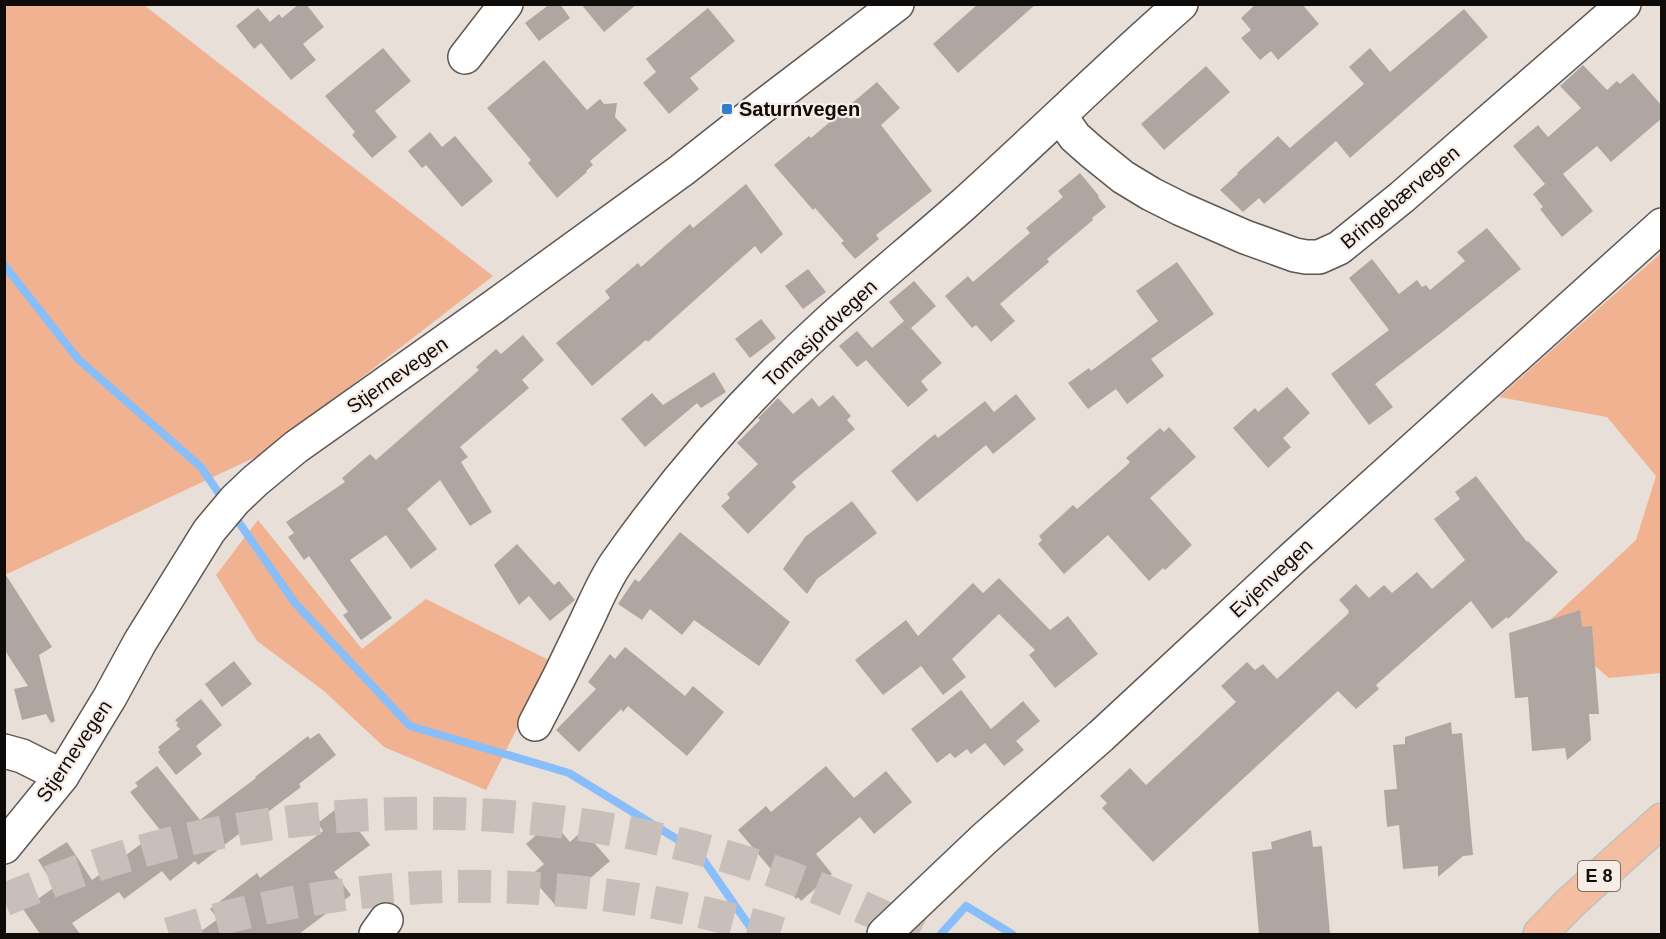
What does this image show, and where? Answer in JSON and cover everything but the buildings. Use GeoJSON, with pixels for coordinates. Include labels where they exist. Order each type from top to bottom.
{"type":"FeatureCollection","features":[{"type":"Feature","properties":{"kind":"highway","name":"E 8"},"geometry":{"type":"LineString","coordinates":[[1540,934],[1569,903],[1662,820]]}},
{"type":"Feature","properties":{"kind":"street"},"geometry":{"type":"LineString","coordinates":[[465,57],[506,4]]}},
{"type":"Feature","properties":{"kind":"street","name":"Stjernevegen"},"geometry":{"type":"LineString","coordinates":[[4,847],[62,776],[140,642],[198,549],[226,510],[255,481],[296,447],[682,170],[897,4]]}},
{"type":"Feature","properties":{"kind":"street","name":"Tomasjordvegen"},"geometry":{"type":"LineString","coordinates":[[535,724],[615,565],[717,435],[762,386],[827,323],[908,254],[1181,4]]}},
{"type":"Feature","properties":{"kind":"street","name":"Bringebærvegen"},"geometry":{"type":"LineString","coordinates":[[1060,116],[1075,137],[1092,152],[1123,177],[1151,194],[1245,237],[1306,258],[1319,257],[1339,248],[1402,197],[1624,4]]}},
{"type":"Feature","properties":{"kind":"street","name":"Evjenvegen"},"geometry":{"type":"LineString","coordinates":[[884,934],[984,839],[1101,736],[1296,555],[1662,225]]}},
{"type":"Feature","properties":{"kind":"street"},"geometry":{"type":"LineString","coordinates":[[4,752],[22,756],[62,776]]}},
{"type":"Feature","properties":{"kind":"shaded area"},"geometry":{"type":"Polygon","coordinates":[[[4,5],[144,5],[493,276],[264,453],[5,575],[4,5]]]}},
{"type":"Feature","properties":{"kind":"shaded area"},"geometry":{"type":"Polygon","coordinates":[[[1661,253],[1661,673],[1609,678],[1546,624],[1636,540],[1656,476],[1607,417],[1499,397],[1661,253]]]}},
{"type":"Feature","properties":{"kind":"shaded area"},"geometry":{"type":"Polygon","coordinates":[[[258,520],[362,649],[426,599],[551,661],[486,790],[384,747],[324,691],[257,641],[216,575],[258,520]]]}},
{"type":"Feature","properties":{"kind":"waterway"},"geometry":{"type":"LineString","coordinates":[[4,265],[78,359],[201,467],[224,501]]}},
{"type":"Feature","properties":{"kind":"waterway"},"geometry":{"type":"LineString","coordinates":[[233,514],[295,603],[410,726],[569,773],[698,852],[755,934]]}},
{"type":"Feature","properties":{"kind":"waterway"},"geometry":{"type":"LineString","coordinates":[[941,934],[966,906],[1012,934]]}},
{"type":"Feature","properties":{"kind":"tunnel"},"geometry":{"type":"LineString","coordinates":[[4,900],[107,862],[160,846],[213,834],[285,822],[358,815],[431,813],[504,816],[576,824],[648,837],[719,854],[822,890],[919,934]]}},
{"type":"Feature","properties":{"kind":"tunnel"},"geometry":{"type":"LineString","coordinates":[[169,934],[244,913],[321,898],[398,889],[476,886],[554,890],[631,899],[708,914],[783,934]]}},
{"type":"Feature","properties":{"kind":"place","name":"Saturnvegen"},"geometry":{"type":"Point","coordinates":[727,109]}}]}
